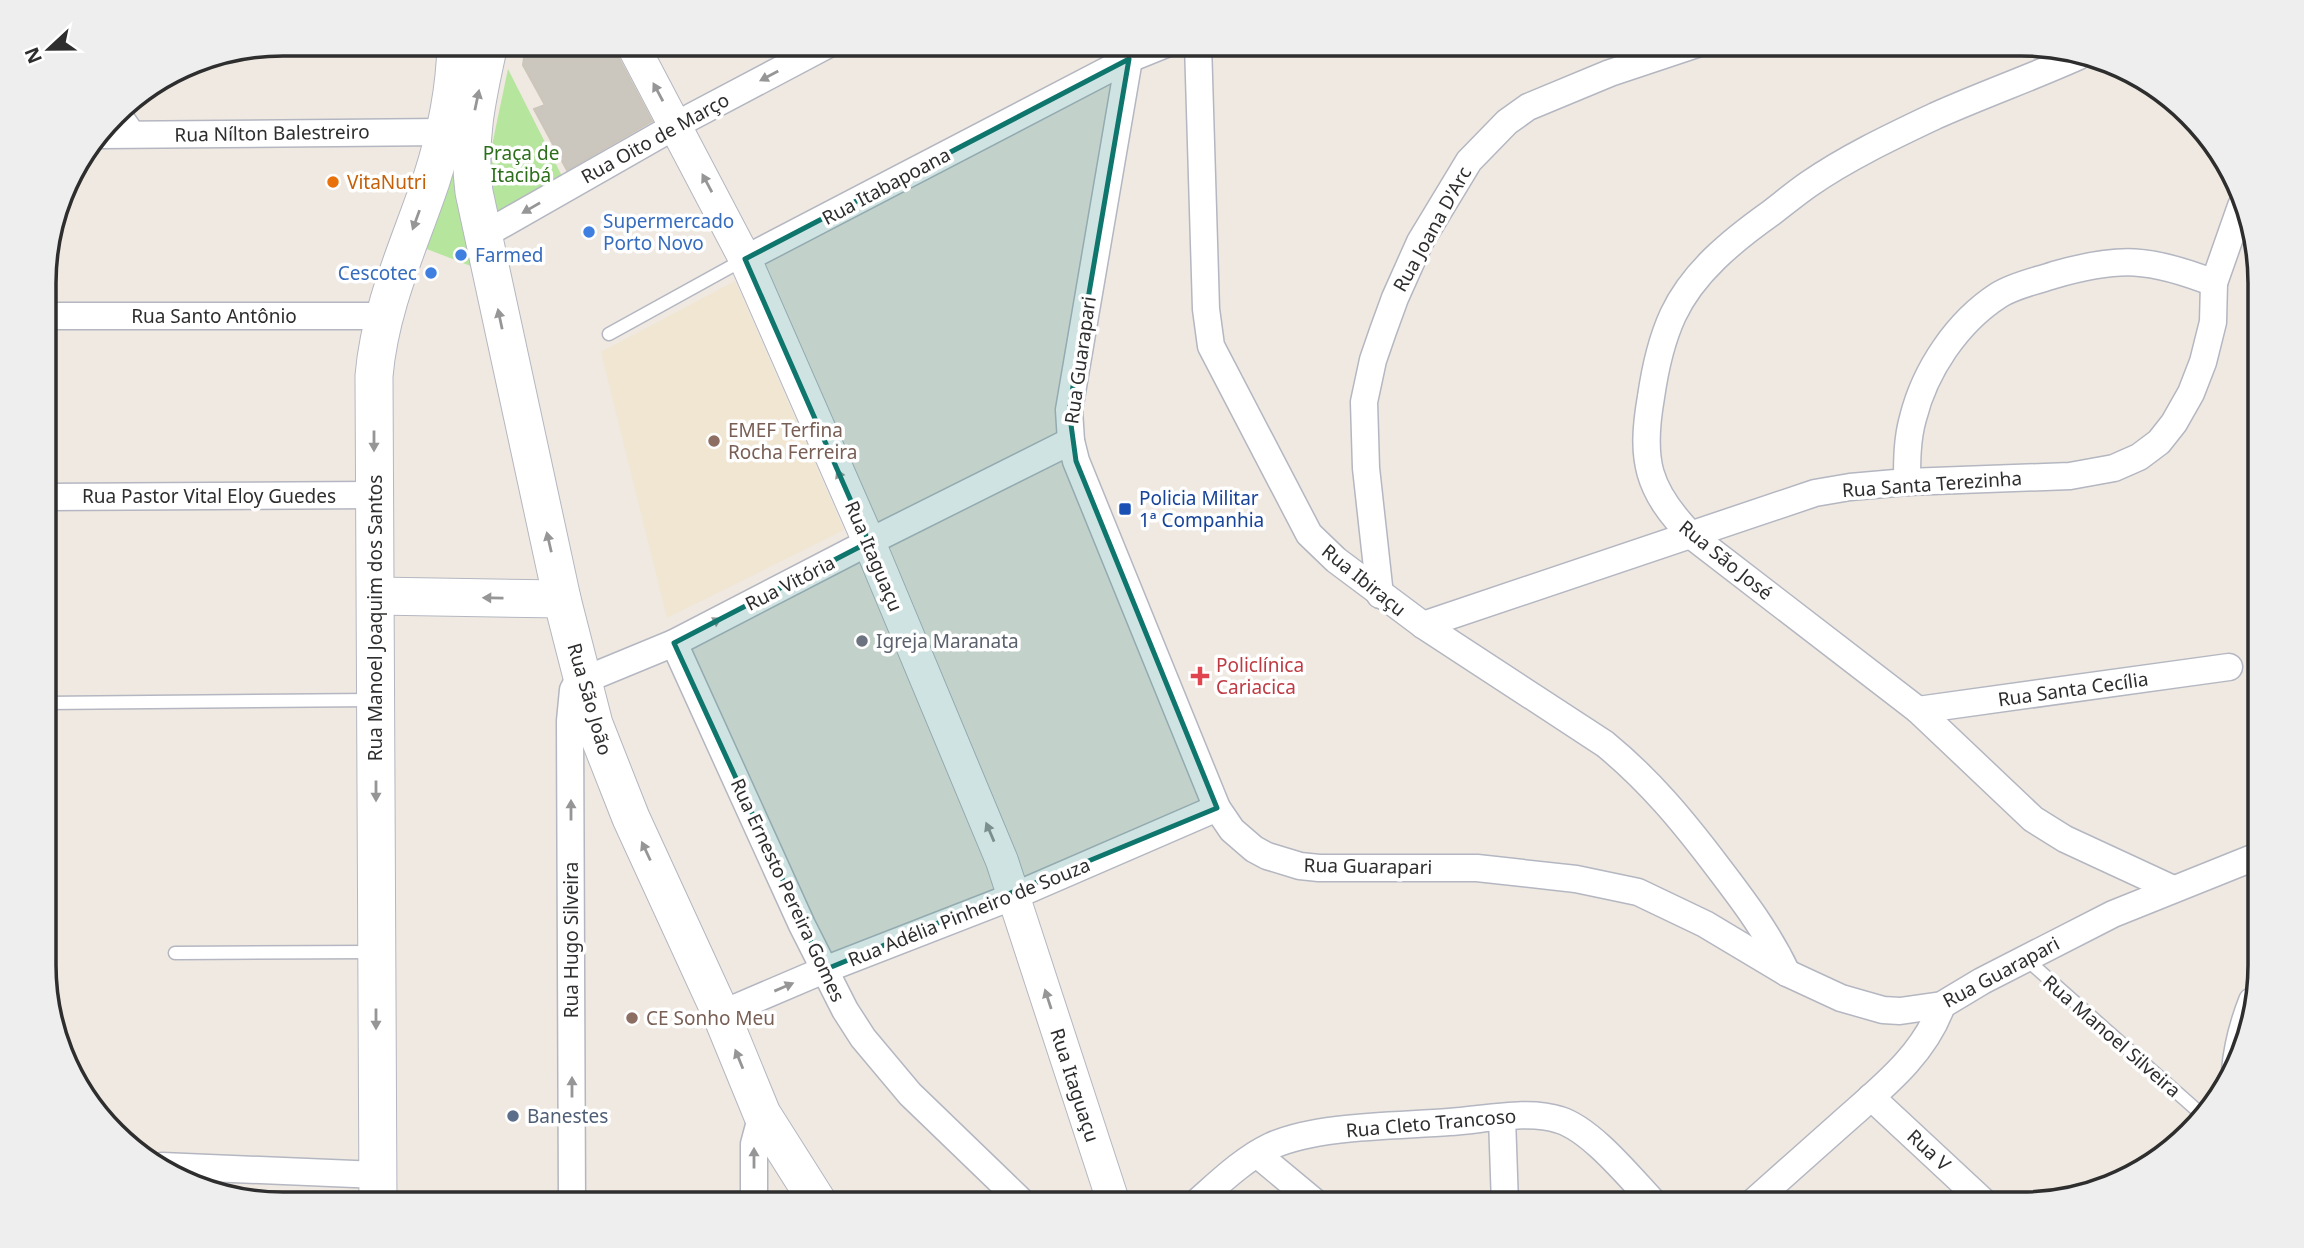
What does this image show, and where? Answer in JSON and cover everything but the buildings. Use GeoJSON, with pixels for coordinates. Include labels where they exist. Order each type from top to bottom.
{"type":"FeatureCollection","features":[{"type":"Feature","properties":{"kind":"main road","name":"Rua Manoel Joaquim dos Santos"},"geometry":{"type":"LineString","coordinates":[[378,1190],[374,376],[376,347],[383,316],[431,179],[443,132],[456,56]]}},
{"type":"Feature","properties":{"kind":"main road","name":"Rua São João"},"geometry":{"type":"LineString","coordinates":[[486,56],[475,105],[470,156],[474,192],[582,680],[602,747],[631,818],[721,1014],[762,1114],[811,1192]]}},
{"type":"Feature","properties":{"kind":"main road"},"geometry":{"type":"LineString","coordinates":[[376,596],[562,598]]}},
{"type":"Feature","properties":{"kind":"street","name":"Rua Itaguaçu"},"geometry":{"type":"LineString","coordinates":[[638,56],[745,259],[869,542],[1002,861],[1110,1192]]}},
{"type":"Feature","properties":{"kind":"street","name":"Rua Oito de Março"},"geometry":{"type":"LineString","coordinates":[[482,236],[676,126],[807,56]]}},
{"type":"Feature","properties":{"kind":"street","name":"Rua Itabapoana"},"geometry":{"type":"LineString","coordinates":[[745,259],[1111,56]]}},
{"type":"Feature","properties":{"kind":"street","name":"Rua Guarapari"},"geometry":{"type":"LineString","coordinates":[[1119,56],[1069,410],[1071,441],[1079,470],[1217,808],[1232,830],[1254,849],[1300,866],[1477,868],[1576,879],[1638,892],[1704,924],[1787,973],[1841,998],[1883,1010],[1918,1010],[1942,1005],[2113,914],[2248,860]]}},
{"type":"Feature","properties":{"kind":"street","name":"Rua Ibiraçu"},"geometry":{"type":"LineString","coordinates":[[1198,56],[1206,309],[1211,346],[1309,534],[1336,561],[1380,595],[1605,744],[1625,761],[1669,804],[1701,844],[1755,915],[1787,973]]}},
{"type":"Feature","properties":{"kind":"street","name":"Rua Joana D'Arc"},"geometry":{"type":"LineString","coordinates":[[1380,595],[1366,468],[1364,402],[1373,360],[1387,320],[1420,242],[1469,161],[1493,135],[1528,107],[1610,73],[1661,56]]}},
{"type":"Feature","properties":{"kind":"street","name":"Rua São José"},"geometry":{"type":"LineString","coordinates":[[2067,61],[1897,134],[1811,183],[1741,234],[1711,262],[1689,289],[1674,314],[1654,376],[1649,406],[1647,458],[1657,494],[1692,536],[1918,710],[2033,819],[2065,839],[2173,890]]}},
{"type":"Feature","properties":{"kind":"street","name":"Rua Nílton Balestreiro"},"geometry":{"type":"LineString","coordinates":[[111,135],[443,132]]}},
{"type":"Feature","properties":{"kind":"street","name":"Rua Santa Terezinha"},"geometry":{"type":"LineString","coordinates":[[1423,625],[1815,493],[1907,482],[2070,476],[2114,468],[2139,457],[2159,442],[2174,423],[2203,362],[2213,322],[2214,283],[2237,216]]}},
{"type":"Feature","properties":{"kind":"street"},"geometry":{"type":"LineString","coordinates":[[1907,482],[1912,419],[1922,389],[1936,361],[1955,335],[1976,313],[2001,294],[2091,264],[2120,262],[2151,263],[2214,283]]}},
{"type":"Feature","properties":{"kind":"street","name":"Rua Santo Antônio"},"geometry":{"type":"LineString","coordinates":[[56,316],[383,316]]}},
{"type":"Feature","properties":{"kind":"street","name":"Rua Vitória"},"geometry":{"type":"LineString","coordinates":[[582,680],[674,643],[1071,441]]}},
{"type":"Feature","properties":{"kind":"street","name":"Rua Pastor Vital Eloy Guedes"},"geometry":{"type":"LineString","coordinates":[[56,497],[374,495]]}},
{"type":"Feature","properties":{"kind":"street","name":"Rua Ernesto Pereira Gomes"},"geometry":{"type":"LineString","coordinates":[[674,643],[824,970],[863,1038],[910,1094],[1012,1192]]}},
{"type":"Feature","properties":{"kind":"street","name":"Rua Santa Cecília"},"geometry":{"type":"LineString","coordinates":[[1918,710],[2229,667]]}},
{"type":"Feature","properties":{"kind":"street","name":"Rua Hugo Silveira"},"geometry":{"type":"LineString","coordinates":[[572,1192],[570,721],[573,690],[582,680]]}},
{"type":"Feature","properties":{"kind":"street","name":"Rua Adélia Pinheiro de Souza"},"geometry":{"type":"LineString","coordinates":[[721,1014],[824,970],[1014,896],[1217,808]]}},
{"type":"Feature","properties":{"kind":"street"},"geometry":{"type":"LineString","coordinates":[[1764,1192],[1871,1097],[1923,1045],[1942,1005]]}},
{"type":"Feature","properties":{"kind":"street","name":"Rua V"},"geometry":{"type":"LineString","coordinates":[[1871,1097],[1973,1192]]}},
{"type":"Feature","properties":{"kind":"street"},"geometry":{"type":"LineString","coordinates":[[754,1192],[754,1144],[762,1114]]}},
{"type":"Feature","properties":{"kind":"street","name":"Rua Cleto Trancoso"},"geometry":{"type":"LineString","coordinates":[[1208,1192],[1257,1154],[1289,1140],[1325,1132],[1526,1115],[1561,1120],[1578,1128],[1643,1192]]}},
{"type":"Feature","properties":{"kind":"street"},"geometry":{"type":"LineString","coordinates":[[1502,1118],[1505,1192]]}},
{"type":"Feature","properties":{"kind":"street"},"geometry":{"type":"LineString","coordinates":[[1257,1154],[1303,1192]]}},
{"type":"Feature","properties":{"kind":"street"},"geometry":{"type":"LineString","coordinates":[[182,1168],[378,1190]]}},
{"type":"Feature","properties":{"kind":"lane"},"geometry":{"type":"LineString","coordinates":[[128,117],[140,134]]}},
{"type":"Feature","properties":{"kind":"lane","name":"Rua Itabapoana"},"geometry":{"type":"LineString","coordinates":[[609,334],[745,259]]}},
{"type":"Feature","properties":{"kind":"lane"},"geometry":{"type":"LineString","coordinates":[[56,703],[375,700]]}},
{"type":"Feature","properties":{"kind":"lane"},"geometry":{"type":"LineString","coordinates":[[174,953],[376,952]]}},
{"type":"Feature","properties":{"kind":"lane","name":"Rua Manoel Silveira"},"geometry":{"type":"LineString","coordinates":[[2026,960],[2196,1109]]}},
{"type":"Feature","properties":{"kind":"highlighted area"},"geometry":{"type":"Polygon","coordinates":[[[1129,59],[1069,410],[1076,461],[1217,808],[824,970],[674,643],[869,542],[745,259],[1129,59]]]}},
{"type":"Feature","properties":{"kind":"shaded area","name":"EMEF Terfina Rocha Ferreira"},"geometry":{"type":"Polygon","coordinates":[[[735,281],[844,530],[667,618],[601,352],[735,281]]]}},
{"type":"Feature","properties":{"kind":"green space","name":"Praça de Itacibá"},"geometry":{"type":"Polygon","coordinates":[[[508,69],[563,178],[499,211],[494,210],[482,193],[508,69]]]}},
{"type":"Feature","properties":{"kind":"green space"},"geometry":{"type":"Polygon","coordinates":[[[460,112],[476,268],[419,246],[460,112]]]}},
{"type":"Feature","properties":{"kind":"place","name":"VitaNutri"},"geometry":{"type":"Point","coordinates":[333,182]}},
{"type":"Feature","properties":{"kind":"place","name":"Supermercado Porto Novo"},"geometry":{"type":"Point","coordinates":[589,232]}},
{"type":"Feature","properties":{"kind":"place","name":"Farmed"},"geometry":{"type":"Point","coordinates":[461,255]}},
{"type":"Feature","properties":{"kind":"place","name":"Cescotec"},"geometry":{"type":"Point","coordinates":[431,273]}},
{"type":"Feature","properties":{"kind":"place","name":"EMEF Terfina Rocha Ferreira"},"geometry":{"type":"Point","coordinates":[714,441]}},
{"type":"Feature","properties":{"kind":"place","name":"Policia Militar 1ª Companhia"},"geometry":{"type":"Point","coordinates":[1125,509]}},
{"type":"Feature","properties":{"kind":"place","name":"Igreja Maranata"},"geometry":{"type":"Point","coordinates":[862,641]}},
{"type":"Feature","properties":{"kind":"place","name":"Policlínica Cariacica"},"geometry":{"type":"Point","coordinates":[1200,676]}},
{"type":"Feature","properties":{"kind":"place","name":"CE Sonho Meu"},"geometry":{"type":"Point","coordinates":[632,1018]}},
{"type":"Feature","properties":{"kind":"place","name":"Banestes"},"geometry":{"type":"Point","coordinates":[513,1116]}}]}
